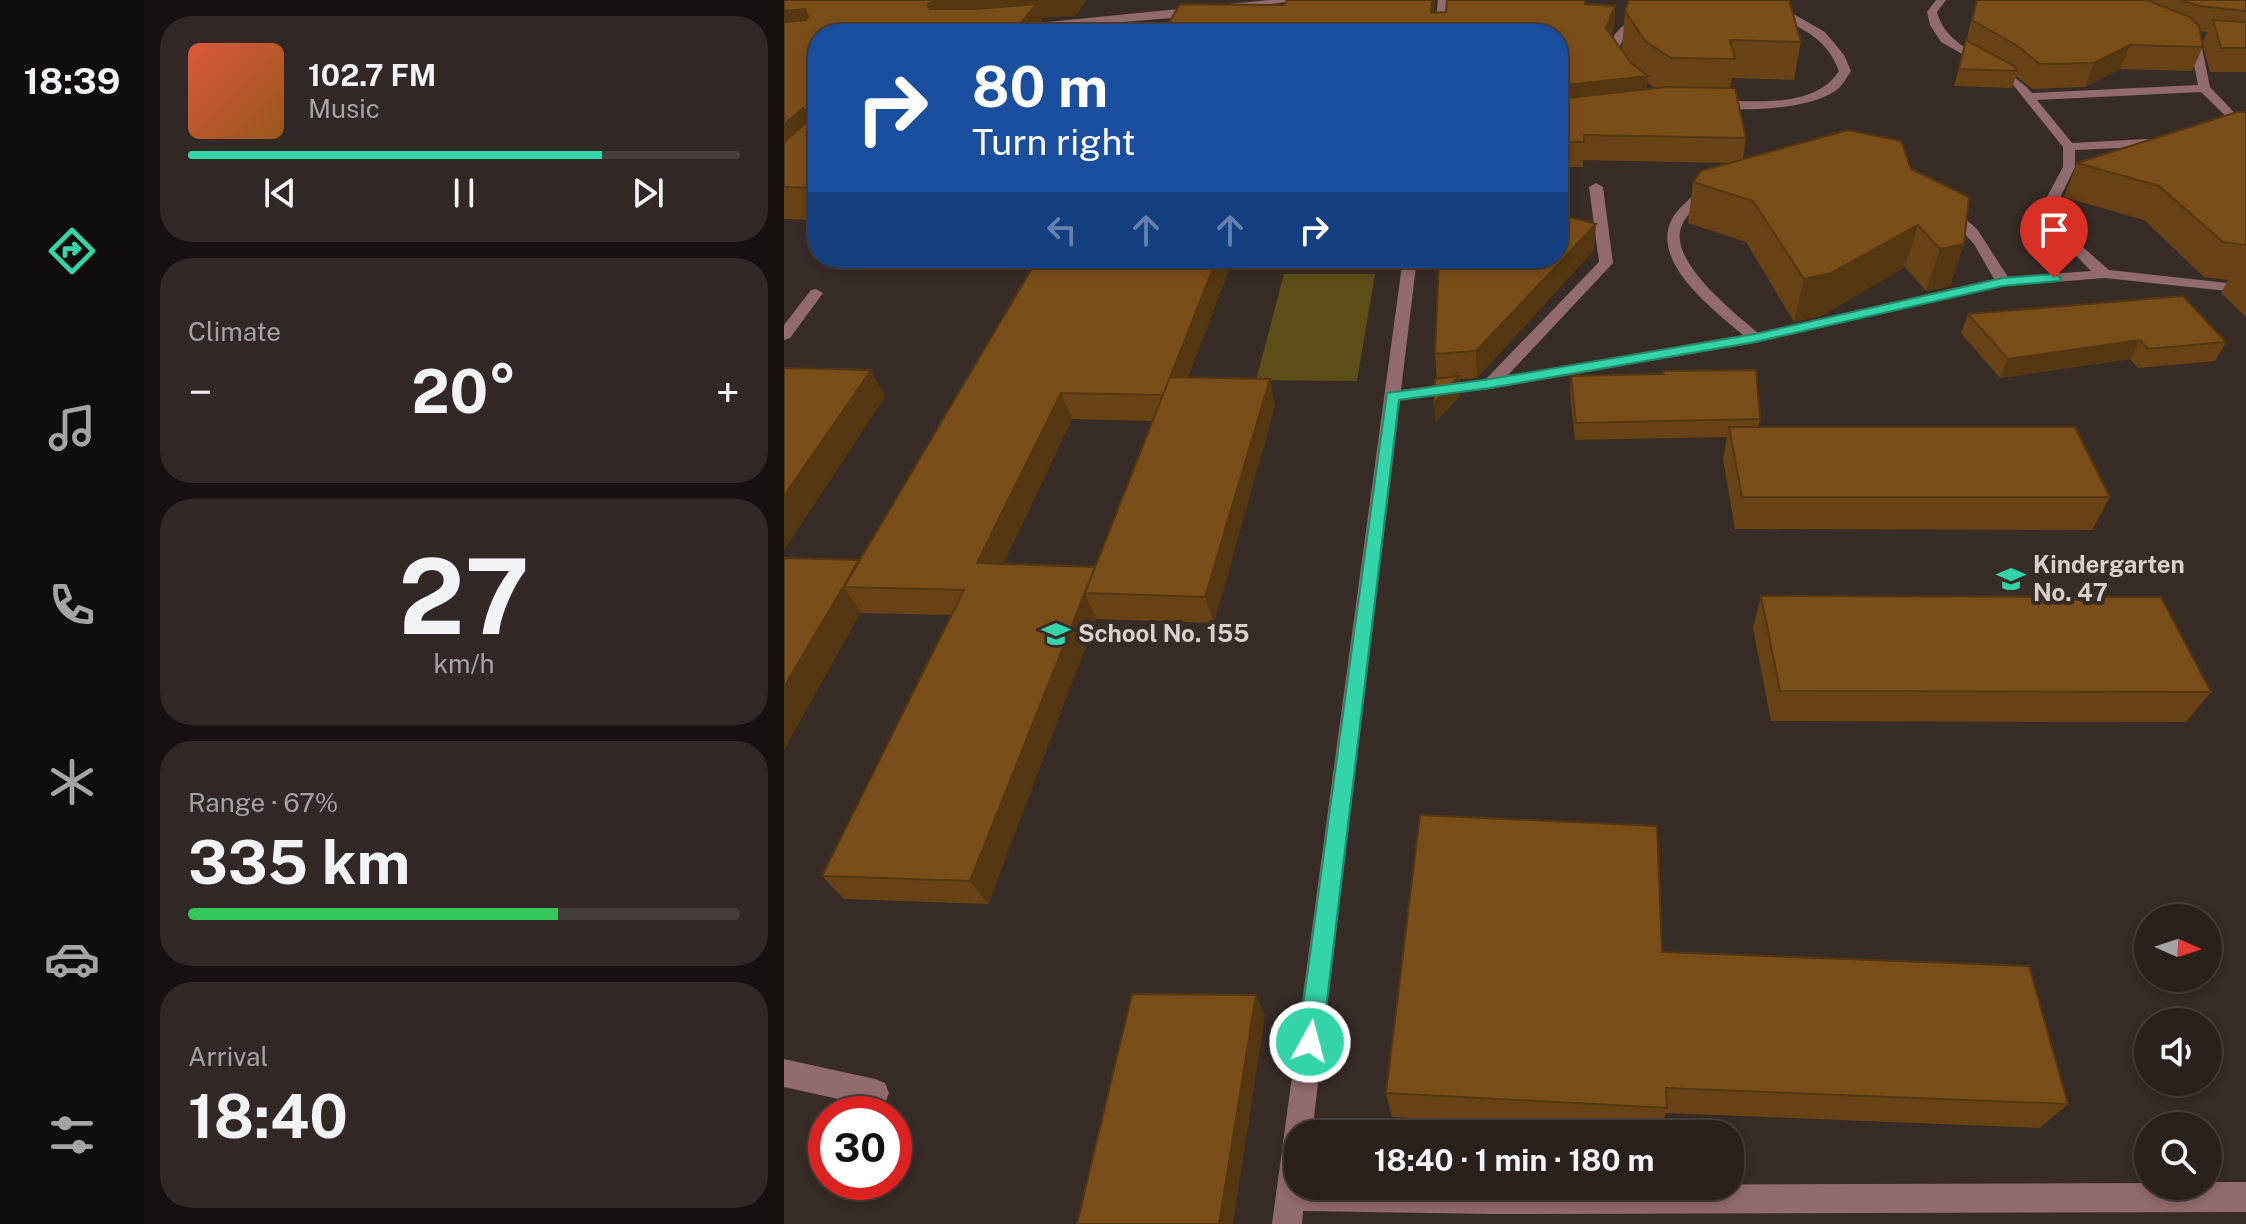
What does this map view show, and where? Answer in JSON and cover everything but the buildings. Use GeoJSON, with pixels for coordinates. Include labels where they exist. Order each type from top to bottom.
{"type":"FeatureCollection","features":[{"type":"Feature","properties":{"kind":"street"},"geometry":{"type":"LineString","coordinates":[[1097,24],[1169,20],[1254,2],[1295,0]]}},
{"type":"Feature","properties":{"kind":"street"},"geometry":{"type":"LineString","coordinates":[[1440,24],[1443,0]]}},
{"type":"Feature","properties":{"kind":"street"},"geometry":{"type":"LineString","coordinates":[[1941,0],[1932,12],[1935,25],[1945,40],[2014,79],[2069,147],[2069,167],[2048,208],[2059,230],[2079,256],[2105,274]]}},
{"type":"Feature","properties":{"kind":"street"},"geometry":{"type":"LineString","coordinates":[[1693,104],[1769,105],[1834,88],[1845,71],[1838,48],[1811,28],[1762,5]]}},
{"type":"Feature","properties":{"kind":"street"},"geometry":{"type":"LineString","coordinates":[[1630,74],[1613,49],[1620,32],[1636,20],[1664,15]]}},
{"type":"Feature","properties":{"kind":"street"},"geometry":{"type":"LineString","coordinates":[[2208,39],[2181,34],[2196,48],[2204,88],[2246,135]]}},
{"type":"Feature","properties":{"kind":"street"},"geometry":{"type":"LineString","coordinates":[[2028,97],[2204,88]]}},
{"type":"Feature","properties":{"kind":"street"},"geometry":{"type":"LineString","coordinates":[[2231,138],[2246,135]]}},
{"type":"Feature","properties":{"kind":"street"},"geometry":{"type":"LineString","coordinates":[[2069,147],[2187,141]]}},
{"type":"Feature","properties":{"kind":"street"},"geometry":{"type":"LineString","coordinates":[[1723,183],[1685,210],[1673,230],[1674,245],[1698,289],[1755,338]]}},
{"type":"Feature","properties":{"kind":"street"},"geometry":{"type":"LineString","coordinates":[[1490,384],[1606,263],[1596,187]]}},
{"type":"Feature","properties":{"kind":"street"},"geometry":{"type":"LineString","coordinates":[[1929,192],[1964,222],[1990,253],[2003,282]]}},
{"type":"Feature","properties":{"kind":"street"},"geometry":{"type":"LineString","coordinates":[[1300,1120],[1409,268]]}},
{"type":"Feature","properties":{"kind":"street"},"geometry":{"type":"LineString","coordinates":[[1392,396],[1490,384],[1755,338],[2003,282],[2105,274],[2246,289]]}},
{"type":"Feature","properties":{"kind":"street"},"geometry":{"type":"LineString","coordinates":[[784,335],[816,293]]}},
{"type":"Feature","properties":{"kind":"street"},"geometry":{"type":"LineString","coordinates":[[784,1073],[875,1093]]}},
{"type":"Feature","properties":{"kind":"street"},"geometry":{"type":"LineString","coordinates":[[1288,1210],[1491,1199],[2246,1197]]}},
{"type":"Feature","properties":{"kind":"shaded area"},"geometry":{"type":"Polygon","coordinates":[[[1284,274],[1375,274],[1357,381],[1256,380],[1284,274]]]}},
{"type":"Feature","properties":{"kind":"place","name":"Kindergarten No. 47"},"geometry":{"type":"Point","coordinates":[2011,579]}},
{"type":"Feature","properties":{"kind":"place","name":"School No. 155"},"geometry":{"type":"Point","coordinates":[1056,634]}},
{"type":"Feature","properties":{"kind":"route"},"geometry":{"type":"LineString","coordinates":[[1310,1042],[1392,396],[1490,384],[1755,338],[2003,282],[2054,278]]}}]}
